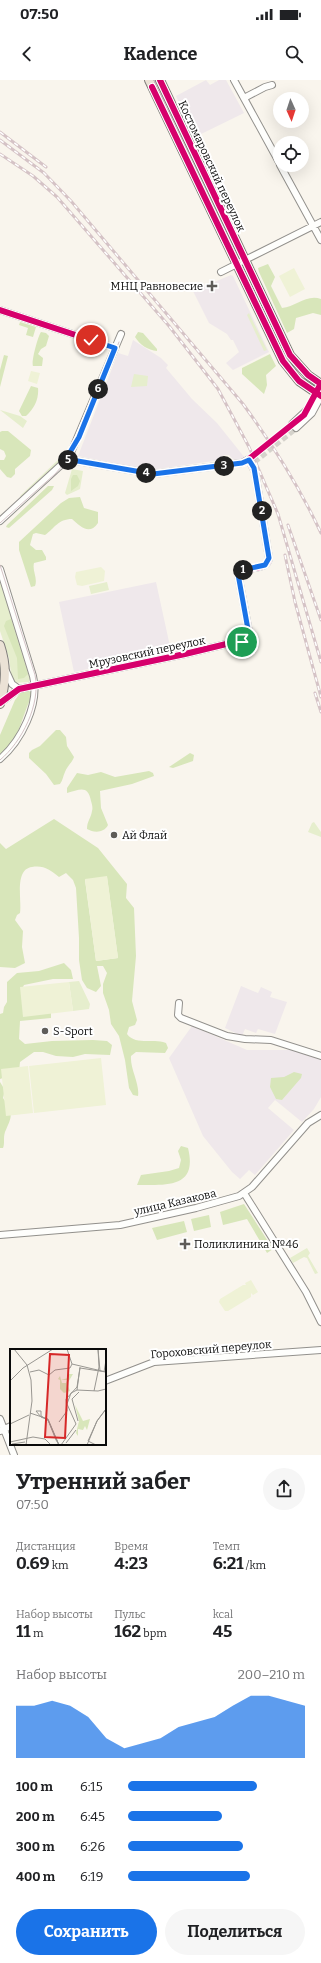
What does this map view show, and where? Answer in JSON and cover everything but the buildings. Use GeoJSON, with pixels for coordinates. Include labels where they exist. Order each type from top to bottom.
{"type":"FeatureCollection","features":[{"type":"Feature","properties":{"kind":"main road"},"geometry":{"type":"LineString","coordinates":[[144,80],[150,83]]}},
{"type":"Feature","properties":{"kind":"main road","name":"Костомаровский переулок"},"geometry":{"type":"LineString","coordinates":[[160,80],[290,354],[308,375],[321,384]]}},
{"type":"Feature","properties":{"kind":"main road","name":"Костомаровский переулок"},"geometry":{"type":"LineString","coordinates":[[150,83],[238,264],[241,275],[283,361],[299,381],[319,396]]}},
{"type":"Feature","properties":{"kind":"main road"},"geometry":{"type":"LineString","coordinates":[[0,645],[6,670],[5,686],[0,704]]}},
{"type":"Feature","properties":{"kind":"street"},"geometry":{"type":"LineString","coordinates":[[234,80],[273,152]]}},
{"type":"Feature","properties":{"kind":"street"},"geometry":{"type":"LineString","coordinates":[[244,98],[272,85]]}},
{"type":"Feature","properties":{"kind":"street"},"geometry":{"type":"LineString","coordinates":[[284,172],[321,240]]}},
{"type":"Feature","properties":{"kind":"street"},"geometry":{"type":"LineString","coordinates":[[221,272],[321,222]]}},
{"type":"Feature","properties":{"kind":"street"},"geometry":{"type":"LineString","coordinates":[[0,310],[115,348]]}},
{"type":"Feature","properties":{"kind":"street"},"geometry":{"type":"LineString","coordinates":[[0,521],[66,459],[79,437],[121,334]]}},
{"type":"Feature","properties":{"kind":"street"},"geometry":{"type":"LineString","coordinates":[[294,426],[319,396],[321,384]]}},
{"type":"Feature","properties":{"kind":"street","name":"Мрузовский переулок"},"geometry":{"type":"LineString","coordinates":[[0,704],[19,689],[35,687],[231,644],[247,639],[249,632],[238,574],[242,570],[265,565],[269,558],[252,461],[153,474],[66,459]]}},
{"type":"Feature","properties":{"kind":"street"},"geometry":{"type":"LineString","coordinates":[[0,569],[33,676],[35,687],[32,702],[20,735],[12,748],[0,759]]}},
{"type":"Feature","properties":{"kind":"street"},"geometry":{"type":"LineString","coordinates":[[6,670],[10,681],[19,689]]}},
{"type":"Feature","properties":{"kind":"street"},"geometry":{"type":"LineString","coordinates":[[180,1003],[178,1015],[181,1018],[227,1036],[245,1039],[279,1041],[321,1056]]}},
{"type":"Feature","properties":{"kind":"street","name":"улица Казакова"},"geometry":{"type":"LineString","coordinates":[[0,1235],[120,1225],[218,1203],[244,1193],[308,1123],[321,1114]]}},
{"type":"Feature","properties":{"kind":"street"},"geometry":{"type":"LineString","coordinates":[[244,1193],[306,1292],[321,1322]]}},
{"type":"Feature","properties":{"kind":"street","name":"Гороховский переулок"},"geometry":{"type":"LineString","coordinates":[[106,1381],[154,1362],[321,1350]]}},
{"type":"Feature","properties":{"kind":"street"},"geometry":{"type":"LineString","coordinates":[[0,1419],[2,1430],[14,1455]]}},
{"type":"Feature","properties":{"kind":"shaded area"},"geometry":{"type":"Polygon","coordinates":[[[206,80],[210,85],[219,80],[226,80],[244,113],[195,137],[176,96],[206,80]]]}},
{"type":"Feature","properties":{"kind":"shaded area"},"geometry":{"type":"Polygon","coordinates":[[[231,275],[233,276],[269,352],[233,370],[226,363],[239,352],[233,340],[231,340],[227,334],[209,323],[193,291],[231,275]]]}},
{"type":"Feature","properties":{"kind":"shaded area"},"geometry":{"type":"Polygon","coordinates":[[[133,340],[161,358],[168,365],[166,368],[192,399],[217,423],[245,458],[234,460],[229,455],[224,455],[221,460],[150,470],[78,456],[118,353],[128,356],[133,340]]]}},
{"type":"Feature","properties":{"kind":"shaded area"},"geometry":{"type":"Polygon","coordinates":[[[156,582],[171,651],[74,672],[59,602],[156,582]]]}},
{"type":"Feature","properties":{"kind":"shaded area"},"geometry":{"type":"Polygon","coordinates":[[[241,986],[258,993],[261,987],[272,992],[270,997],[287,1002],[275,1034],[258,1029],[256,1033],[245,1029],[242,1036],[225,1028],[241,986]]]}},
{"type":"Feature","properties":{"kind":"shaded area"},"geometry":{"type":"Polygon","coordinates":[[[192,1026],[247,1050],[296,1050],[321,1060],[321,1097],[314,1109],[302,1122],[275,1100],[268,1108],[294,1130],[255,1175],[249,1170],[240,1179],[232,1172],[203,1136],[169,1058],[192,1026]]]}},
{"type":"Feature","properties":{"kind":"green space"},"geometry":{"type":"Polygon","coordinates":[[[268,264],[275,277],[271,286],[282,308],[306,299],[316,298],[321,299],[321,315],[313,313],[296,318],[294,329],[287,333],[259,272],[258,268],[268,264]]]}},
{"type":"Feature","properties":{"kind":"green space"},"geometry":{"type":"Polygon","coordinates":[[[294,268],[305,289],[290,297],[279,276],[294,268]]]}},
{"type":"Feature","properties":{"kind":"green space"},"geometry":{"type":"Polygon","coordinates":[[[249,313],[267,350],[264,351],[247,315],[249,313]]]}},
{"type":"Feature","properties":{"kind":"green space"},"geometry":{"type":"Polygon","coordinates":[[[20,322],[36,327],[33,337],[26,335],[28,328],[19,325],[20,322]]]}},
{"type":"Feature","properties":{"kind":"green space"},"geometry":{"type":"Polygon","coordinates":[[[41,332],[46,333],[49,336],[46,346],[41,349],[38,354],[43,358],[42,366],[33,366],[35,349],[41,332]]]}},
{"type":"Feature","properties":{"kind":"green space"},"geometry":{"type":"Polygon","coordinates":[[[138,332],[143,333],[157,349],[157,351],[147,348],[139,342],[135,337],[138,332]]]}},
{"type":"Feature","properties":{"kind":"green space"},"geometry":{"type":"Polygon","coordinates":[[[270,354],[276,366],[266,375],[267,385],[264,394],[242,374],[242,368],[270,354]]]}},
{"type":"Feature","properties":{"kind":"green space"},"geometry":{"type":"Polygon","coordinates":[[[4,355],[8,356],[0,387],[0,370],[4,355]]]}},
{"type":"Feature","properties":{"kind":"green space"},"geometry":{"type":"Polygon","coordinates":[[[31,371],[40,373],[37,384],[28,381],[31,371]]]}},
{"type":"Feature","properties":{"kind":"green space"},"geometry":{"type":"Polygon","coordinates":[[[134,374],[148,376],[147,386],[131,387],[134,374]]]}},
{"type":"Feature","properties":{"kind":"green space"},"geometry":{"type":"Polygon","coordinates":[[[31,386],[38,388],[37,399],[29,413],[26,416],[22,416],[19,411],[31,386]]]}},
{"type":"Feature","properties":{"kind":"green space"},"geometry":{"type":"Polygon","coordinates":[[[0,410],[20,416],[27,421],[23,428],[0,410]]]}},
{"type":"Feature","properties":{"kind":"green space"},"geometry":{"type":"Polygon","coordinates":[[[8,431],[31,450],[30,456],[15,469],[15,474],[11,478],[7,477],[0,469],[0,460],[4,460],[6,456],[4,451],[0,449],[0,432],[8,431]]]}},
{"type":"Feature","properties":{"kind":"green space"},"geometry":{"type":"Polygon","coordinates":[[[59,459],[60,461],[21,497],[20,496],[59,459]]]}},
{"type":"Feature","properties":{"kind":"green space"},"geometry":{"type":"Polygon","coordinates":[[[72,469],[83,471],[80,489],[67,495],[65,493],[72,469]]]}},
{"type":"Feature","properties":{"kind":"green space"},"geometry":{"type":"Polygon","coordinates":[[[73,475],[77,475],[80,481],[78,486],[71,491],[71,479],[73,475]]]}},
{"type":"Feature","properties":{"kind":"green space"},"geometry":{"type":"Polygon","coordinates":[[[48,486],[54,486],[52,490],[9,528],[6,527],[7,525],[48,486]]]}},
{"type":"Feature","properties":{"kind":"green space"},"geometry":{"type":"Polygon","coordinates":[[[80,497],[84,508],[98,512],[98,523],[95,527],[88,529],[81,527],[72,519],[67,519],[60,522],[45,535],[36,533],[33,534],[30,545],[36,550],[42,550],[46,560],[34,563],[36,583],[35,586],[31,587],[19,550],[19,542],[61,503],[69,498],[80,497]]]}},
{"type":"Feature","properties":{"kind":"green space"},"geometry":{"type":"Polygon","coordinates":[[[101,567],[105,571],[104,581],[82,586],[77,585],[75,577],[76,572],[101,567]]]}},
{"type":"Feature","properties":{"kind":"green space"},"geometry":{"type":"Polygon","coordinates":[[[0,579],[30,677],[29,682],[14,683],[12,681],[9,658],[0,631],[0,579]]]}},
{"type":"Feature","properties":{"kind":"green space"},"geometry":{"type":"Polygon","coordinates":[[[107,582],[109,590],[91,594],[89,586],[107,582]]]}},
{"type":"Feature","properties":{"kind":"green space"},"geometry":{"type":"Polygon","coordinates":[[[11,619],[28,674],[24,678],[18,679],[17,658],[4,626],[6,621],[11,619]]]}},
{"type":"Feature","properties":{"kind":"green space"},"geometry":{"type":"Polygon","coordinates":[[[21,692],[31,692],[31,698],[16,736],[12,743],[0,754],[0,735],[15,700],[21,692]]]}},
{"type":"Feature","properties":{"kind":"green space"},"geometry":{"type":"Polygon","coordinates":[[[56,730],[60,730],[66,737],[67,746],[74,757],[60,784],[54,785],[46,774],[29,758],[29,753],[40,746],[56,730]]]}},
{"type":"Feature","properties":{"kind":"green space"},"geometry":{"type":"Polygon","coordinates":[[[190,753],[194,755],[193,761],[173,768],[169,767],[190,753]]]}},
{"type":"Feature","properties":{"kind":"green space"},"geometry":{"type":"Polygon","coordinates":[[[149,771],[153,773],[154,776],[132,784],[100,791],[101,808],[108,825],[101,831],[96,832],[87,829],[92,809],[88,792],[85,790],[79,790],[67,793],[67,788],[77,773],[88,775],[101,772],[115,777],[149,771]]]}},
{"type":"Feature","properties":{"kind":"green space"},"geometry":{"type":"Polygon","coordinates":[[[54,819],[98,848],[127,884],[126,898],[134,908],[136,956],[132,1001],[137,1020],[135,1025],[129,1027],[127,1034],[139,1041],[158,1041],[166,1043],[168,1048],[165,1053],[136,1052],[131,1056],[132,1066],[138,1087],[138,1096],[133,1095],[129,1088],[125,1060],[119,1036],[111,1024],[109,1010],[103,993],[103,984],[107,973],[103,966],[97,966],[101,986],[96,992],[87,988],[82,980],[79,960],[76,888],[73,880],[66,873],[59,877],[47,869],[32,867],[26,869],[23,873],[20,886],[20,913],[17,915],[15,920],[23,931],[22,947],[25,963],[15,968],[0,967],[0,843],[6,849],[54,819]],[[107,877],[85,880],[96,961],[118,958],[107,877]]]}},
{"type":"Feature","properties":{"kind":"green space"},"geometry":{"type":"Polygon","coordinates":[[[314,822],[321,832],[321,837],[308,832],[312,823],[314,822]]]}},
{"type":"Feature","properties":{"kind":"green space"},"geometry":{"type":"Polygon","coordinates":[[[107,876],[118,958],[96,961],[85,879],[107,876]]]}},
{"type":"Feature","properties":{"kind":"green space"},"geometry":{"type":"Polygon","coordinates":[[[64,963],[71,970],[73,979],[53,979],[24,985],[22,989],[51,1010],[51,1018],[20,1021],[19,1039],[25,1044],[52,1041],[107,1041],[112,1045],[110,1055],[85,1054],[73,1057],[34,1052],[20,1062],[19,1072],[0,1079],[0,1014],[3,1013],[7,1002],[7,982],[17,973],[39,971],[64,963]]]}},
{"type":"Feature","properties":{"kind":"green space"},"geometry":{"type":"Polygon","coordinates":[[[79,981],[90,1004],[89,1009],[73,1011],[69,982],[79,981]]]}},
{"type":"Feature","properties":{"kind":"green space"},"geometry":{"type":"Polygon","coordinates":[[[69,982],[73,1011],[23,1017],[20,987],[69,982]]]}},
{"type":"Feature","properties":{"kind":"green space"},"geometry":{"type":"Polygon","coordinates":[[[101,1058],[106,1105],[34,1113],[29,1066],[101,1058]]]}},
{"type":"Feature","properties":{"kind":"green space"},"geometry":{"type":"Polygon","coordinates":[[[28,1066],[33,1113],[6,1116],[1,1069],[28,1066]]]}},
{"type":"Feature","properties":{"kind":"green space"},"geometry":{"type":"Polygon","coordinates":[[[294,1072],[302,1074],[301,1078],[282,1100],[276,1099],[270,1087],[271,1078],[284,1077],[294,1072]]]}},
{"type":"Feature","properties":{"kind":"green space"},"geometry":{"type":"Polygon","coordinates":[[[0,1082],[5,1090],[3,1098],[11,1115],[4,1134],[3,1148],[0,1148],[0,1082]]]}},
{"type":"Feature","properties":{"kind":"green space"},"geometry":{"type":"Polygon","coordinates":[[[181,1146],[188,1148],[190,1161],[188,1171],[184,1178],[169,1184],[137,1185],[141,1175],[179,1168],[181,1160],[178,1151],[181,1146]]]}},
{"type":"Feature","properties":{"kind":"green space"},"geometry":{"type":"Polygon","coordinates":[[[244,1204],[273,1249],[267,1253],[247,1219],[223,1225],[220,1212],[244,1204]]]}},
{"type":"Feature","properties":{"kind":"green space"},"geometry":{"type":"Polygon","coordinates":[[[209,1215],[211,1227],[194,1231],[191,1219],[209,1215]]]}},
{"type":"Feature","properties":{"kind":"green space"},"geometry":{"type":"Polygon","coordinates":[[[184,1221],[187,1232],[157,1240],[152,1228],[184,1221]]]}},
{"type":"Feature","properties":{"kind":"green space"},"geometry":{"type":"Polygon","coordinates":[[[307,1248],[310,1253],[308,1256],[318,1273],[315,1274],[307,1258],[304,1257],[293,1263],[290,1258],[307,1248]]]}},
{"type":"Feature","properties":{"kind":"green space"},"geometry":{"type":"Polygon","coordinates":[[[251,1280],[258,1292],[253,1295],[251,1293],[251,1297],[228,1311],[225,1311],[219,1302],[220,1299],[243,1285],[246,1285],[245,1283],[251,1280]]]}},
{"type":"Feature","properties":{"kind":"tunnel"},"geometry":{"type":"LineString","coordinates":[[251,458],[292,424]]}},
{"type":"Feature","properties":{"kind":"tunnel"},"geometry":{"type":"LineString","coordinates":[[254,462],[296,428]]}},
{"type":"Feature","properties":{"kind":"tram line"},"geometry":{"type":"LineString","coordinates":[[154,80],[279,345],[296,372],[307,382],[321,391]]}},
{"type":"Feature","properties":{"kind":"tram line"},"geometry":{"type":"LineString","coordinates":[[0,523],[55,474],[71,456],[119,342]]}},
{"type":"Feature","properties":{"kind":"tram line"},"geometry":{"type":"LineString","coordinates":[[0,565],[35,675],[36,686],[35,698],[28,722],[16,743],[0,760]]}},
{"type":"Feature","properties":{"kind":"railway"},"geometry":{"type":"LineString","coordinates":[[0,132],[46,167]]}},
{"type":"Feature","properties":{"kind":"railway"},"geometry":{"type":"LineString","coordinates":[[0,140],[44,173],[71,201],[243,404],[285,467],[321,533]]}},
{"type":"Feature","properties":{"kind":"railway"},"geometry":{"type":"LineString","coordinates":[[0,154],[33,176],[57,197],[169,326],[218,389],[249,447],[278,514],[321,662]]}},
{"type":"Feature","properties":{"kind":"railway"},"geometry":{"type":"LineString","coordinates":[[288,525],[321,620]]}},
{"type":"Feature","properties":{"kind":"railway"},"geometry":{"type":"LineString","coordinates":[[285,555],[295,602],[321,697]]}},
{"type":"Feature","properties":{"kind":"railway"},"geometry":{"type":"LineString","coordinates":[[315,693],[321,712]]}},
{"type":"Feature","properties":{"kind":"cycle path"},"geometry":{"type":"LineString","coordinates":[[160,80],[290,355],[308,375],[321,384]]}},
{"type":"Feature","properties":{"kind":"cycle path"},"geometry":{"type":"LineString","coordinates":[[152,87],[283,361],[299,381],[321,396]]}},
{"type":"Feature","properties":{"kind":"cycle path"},"geometry":{"type":"LineString","coordinates":[[0,310],[115,348]]}},
{"type":"Feature","properties":{"kind":"cycle path"},"geometry":{"type":"LineString","coordinates":[[66,459],[153,474],[244,463],[304,415],[319,387]]}},
{"type":"Feature","properties":{"kind":"cycle path"},"geometry":{"type":"LineString","coordinates":[[0,703],[19,689],[185,654],[247,639],[249,632],[238,574],[242,571],[264,565],[269,558],[255,472],[249,460]]}},
{"type":"Feature","properties":{"kind":"place","name":"МНЦ Равновесие"},"geometry":{"type":"Point","coordinates":[212,286]}},
{"type":"Feature","properties":{"kind":"place","name":"Ай Флай"},"geometry":{"type":"Point","coordinates":[114,835]}},
{"type":"Feature","properties":{"kind":"place","name":"S-Sport"},"geometry":{"type":"Point","coordinates":[45,1031]}},
{"type":"Feature","properties":{"kind":"place","name":"Поликлиника №46"},"geometry":{"type":"Point","coordinates":[185,1244]}},
{"type":"Feature","properties":{"kind":"route"},"geometry":{"type":"LineString","coordinates":[[91,340],[115,348],[79,437],[66,459],[148,474],[244,463],[249,460],[254,468],[269,560],[265,565],[242,570],[238,574],[249,635],[246,640],[242,642]]}}]}
